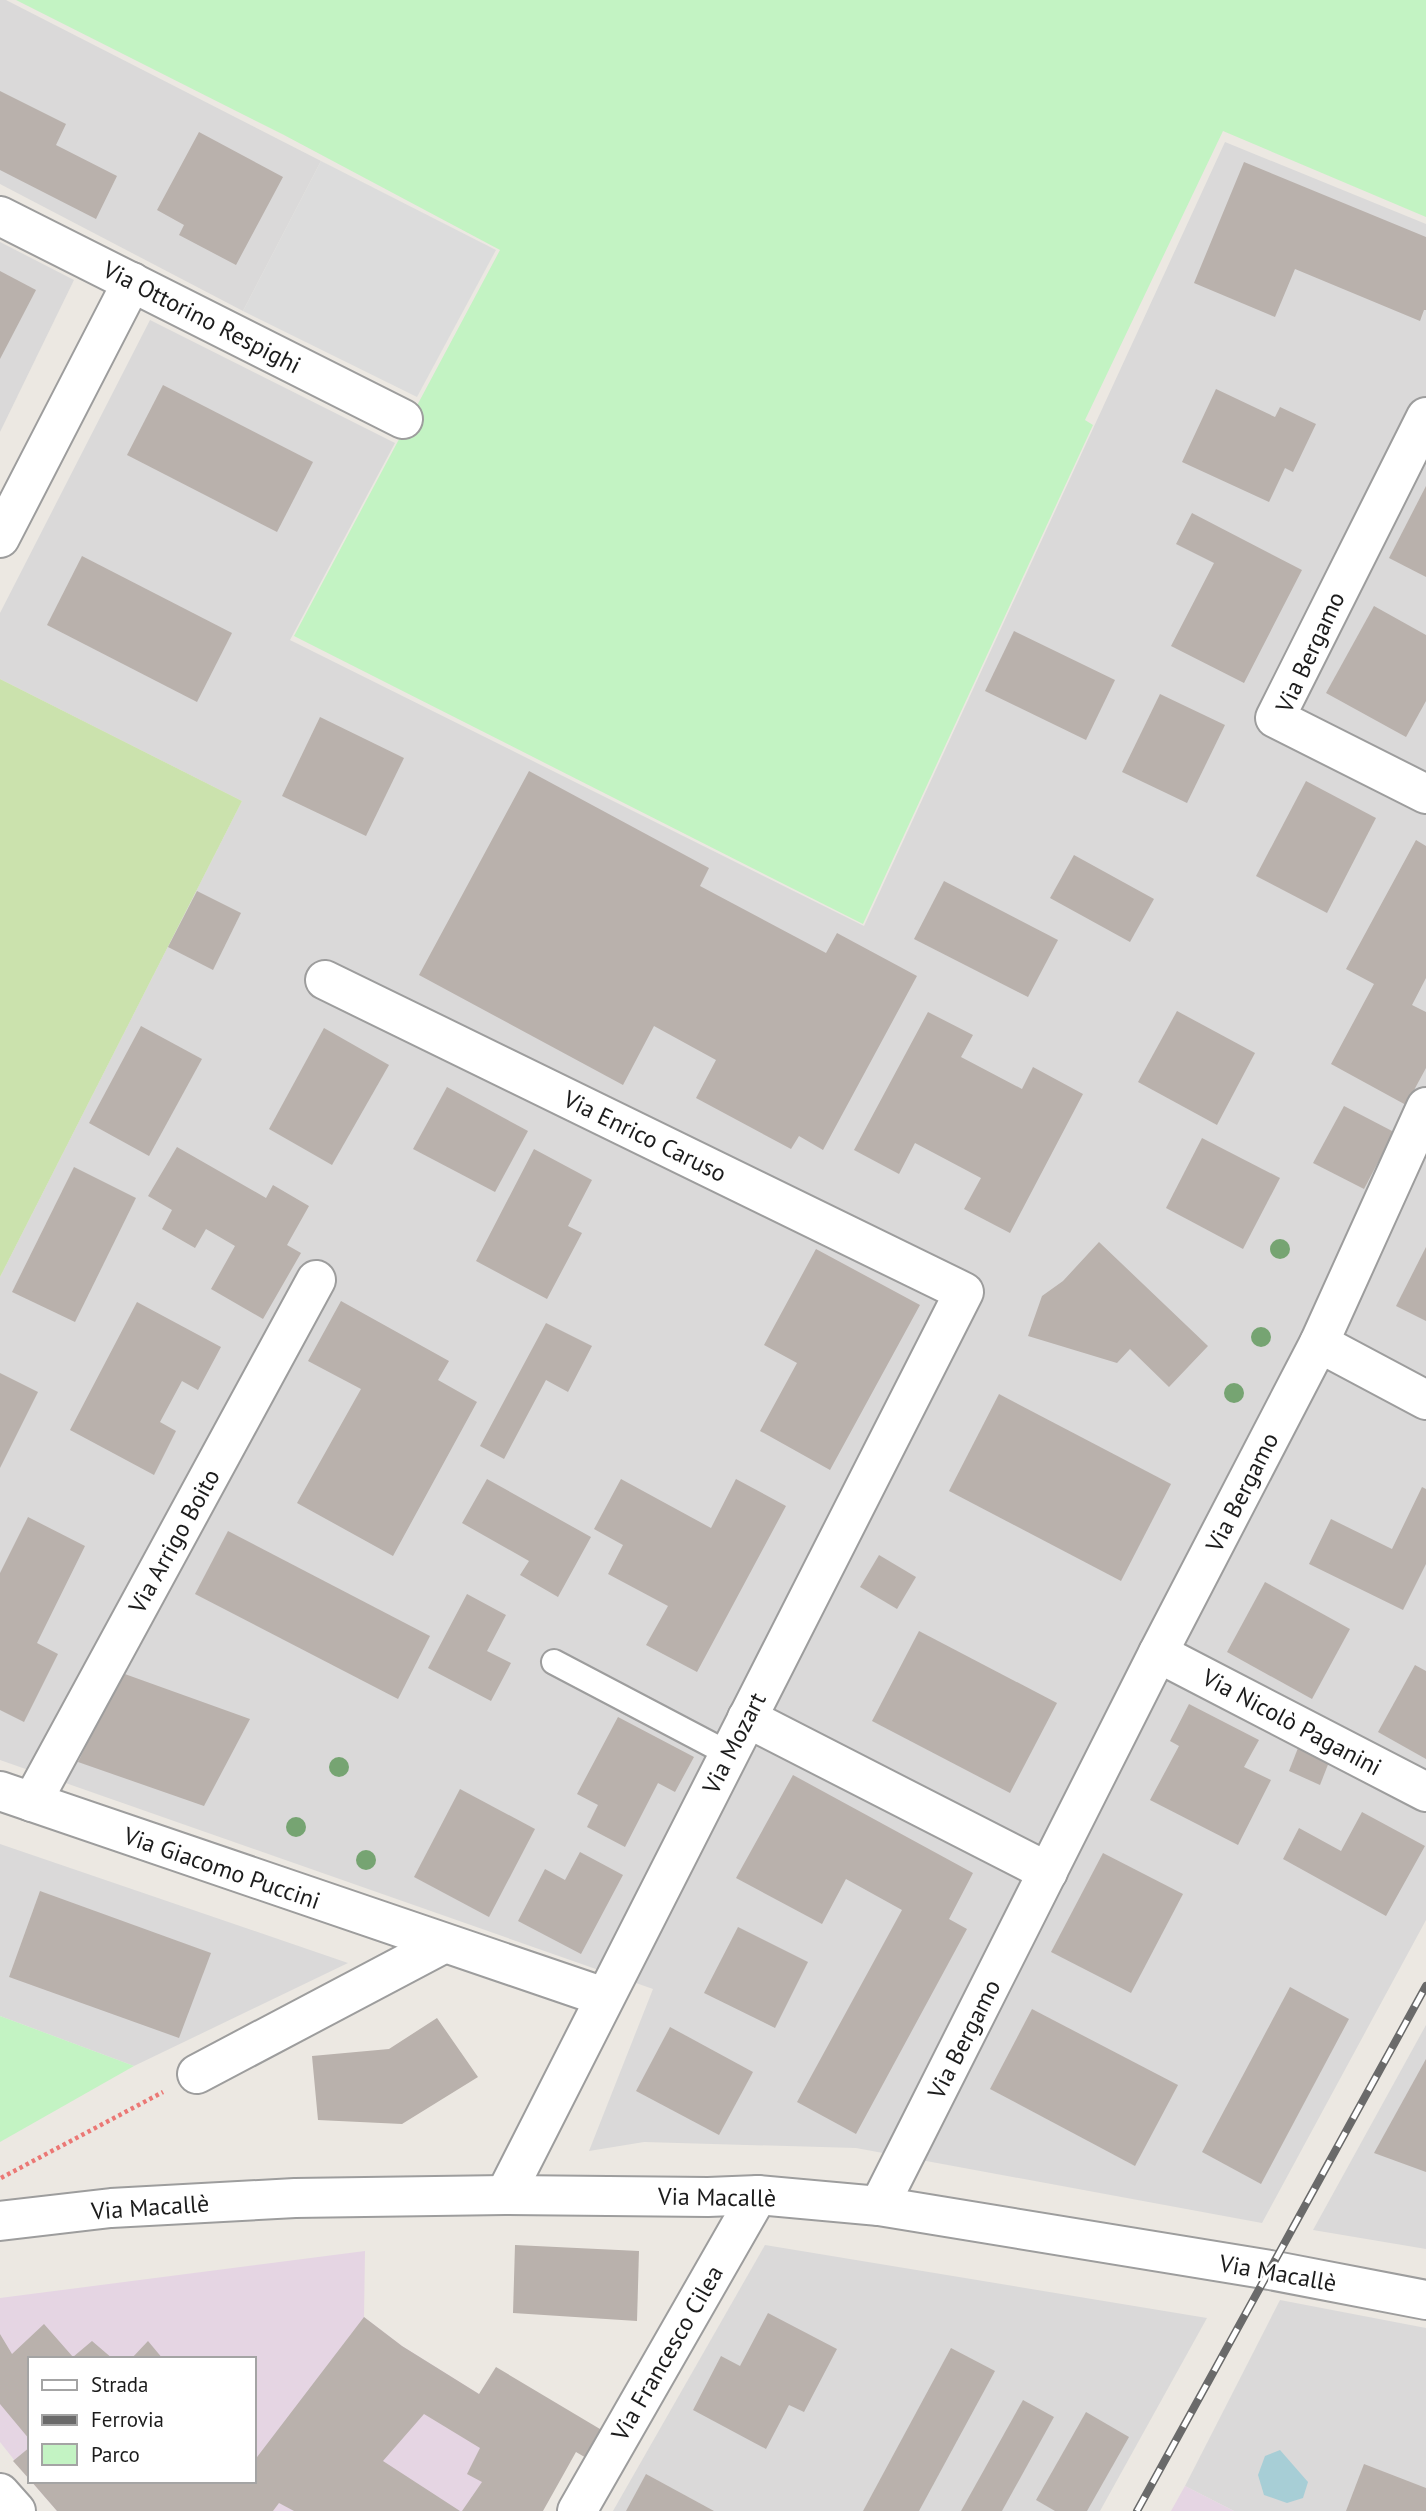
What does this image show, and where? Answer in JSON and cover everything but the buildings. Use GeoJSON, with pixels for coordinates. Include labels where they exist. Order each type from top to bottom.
{"type":"FeatureCollection","features":[{"type":"Feature","properties":{"kind":"street","name":"Via Ottorino Respighi"},"geometry":{"type":"LineString","coordinates":[[0,216],[403,419]]}},
{"type":"Feature","properties":{"kind":"street"},"geometry":{"type":"LineString","coordinates":[[0,538],[132,282]]}},
{"type":"Feature","properties":{"kind":"street","name":"Via Bergamo"},"geometry":{"type":"LineString","coordinates":[[1423,431],[1275,718],[1426,794]]}},
{"type":"Feature","properties":{"kind":"street","name":"Via Enrico Caruso"},"geometry":{"type":"LineString","coordinates":[[325,980],[964,1292]]}},
{"type":"Feature","properties":{"kind":"street","name":"Via Bergamo"},"geometry":{"type":"LineString","coordinates":[[879,2206],[1158,1653],[1319,1343],[1426,1107]]}},
{"type":"Feature","properties":{"kind":"street","name":"Via Arrigo Boito"},"geometry":{"type":"LineString","coordinates":[[16,1797],[316,1280]]}},
{"type":"Feature","properties":{"kind":"street","name":"Via Mozart"},"geometry":{"type":"LineString","coordinates":[[505,2195],[964,1292]]}},
{"type":"Feature","properties":{"kind":"street"},"geometry":{"type":"LineString","coordinates":[[1319,1343],[1426,1400]]}},
{"type":"Feature","properties":{"kind":"street","name":"Via Nicolò Paganini"},"geometry":{"type":"LineString","coordinates":[[1158,1653],[1426,1792]]}},
{"type":"Feature","properties":{"kind":"street"},"geometry":{"type":"LineString","coordinates":[[747,1718],[1048,1872]]}},
{"type":"Feature","properties":{"kind":"street","name":"Via Giacomo Puccini"},"geometry":{"type":"LineString","coordinates":[[16,1797],[604,1997]]}},
{"type":"Feature","properties":{"kind":"street"},"geometry":{"type":"LineString","coordinates":[[197,2074],[443,1944]]}},
{"type":"Feature","properties":{"kind":"street","name":"Via Macallè"},"geometry":{"type":"LineString","coordinates":[[0,2221],[111,2208],[295,2198],[758,2195],[879,2206],[1270,2270],[1426,2300]]}},
{"type":"Feature","properties":{"kind":"street","name":"Via Francesco Cilea"},"geometry":{"type":"LineString","coordinates":[[577,2511],[758,2195]]}},
{"type":"Feature","properties":{"kind":"street"},"geometry":{"type":"LineString","coordinates":[[0,2493],[16,2511]]}},
{"type":"Feature","properties":{"kind":"lane"},"geometry":{"type":"LineString","coordinates":[[554,1662],[729,1754]]}},
{"type":"Feature","properties":{"kind":"path"},"geometry":{"type":"LineString","coordinates":[[0,2178],[197,2074]]}},
{"type":"Feature","properties":{"kind":"shaded area"},"geometry":{"type":"Polygon","coordinates":[[[0,0],[6,0],[321,161],[243,311],[0,184],[0,0]]]}},
{"type":"Feature","properties":{"kind":"shaded area"},"geometry":{"type":"Polygon","coordinates":[[[1225,142],[1426,224],[1426,1920],[1262,2223],[856,2148],[644,2142],[589,2151],[653,1989],[0,1760],[0,1277],[242,801],[0,679],[0,613],[150,320],[395,443],[290,640],[864,926],[1225,142]]]}},
{"type":"Feature","properties":{"kind":"shaded area"},"geometry":{"type":"Polygon","coordinates":[[[321,161],[496,250],[417,397],[243,311],[321,161]]]}},
{"type":"Feature","properties":{"kind":"shaded area"},"geometry":{"type":"Polygon","coordinates":[[[0,242],[74,280],[0,432],[0,242]]]}},
{"type":"Feature","properties":{"kind":"shaded area"},"geometry":{"type":"Polygon","coordinates":[[[0,1844],[348,1963],[134,2066],[0,2016],[0,1844]]]}},
{"type":"Feature","properties":{"kind":"shaded area"},"geometry":{"type":"Polygon","coordinates":[[[1426,2025],[1426,2249],[1313,2230],[1426,2025]]]}},
{"type":"Feature","properties":{"kind":"shaded area"},"geometry":{"type":"Polygon","coordinates":[[[765,2245],[1207,2318],[1100,2511],[613,2511],[765,2245]]]}},
{"type":"Feature","properties":{"kind":"shaded area"},"geometry":{"type":"Polygon","coordinates":[[[365,2251],[364,2317],[402,2346],[479,2394],[543,2511],[57,2511],[33,2483],[256,2483],[256,2357],[28,2357],[28,2477],[0,2442],[0,2298],[365,2251]]]}},
{"type":"Feature","properties":{"kind":"shaded area"},"geometry":{"type":"Polygon","coordinates":[[[1280,2300],[1426,2328],[1426,2511],[1234,2511],[1185,2486],[1280,2300]]]}},
{"type":"Feature","properties":{"kind":"shaded area"},"geometry":{"type":"Polygon","coordinates":[[[1185,2486],[1234,2511],[1171,2511],[1185,2486]]]}},
{"type":"Feature","properties":{"kind":"green space"},"geometry":{"type":"Polygon","coordinates":[[[16,0],[1426,0],[1426,217],[1223,131],[1085,420],[1093,425],[863,924],[294,636],[500,250],[284,135],[16,0]]]}},
{"type":"Feature","properties":{"kind":"green space"},"geometry":{"type":"Polygon","coordinates":[[[0,679],[242,801],[0,1277],[0,679]]]}},
{"type":"Feature","properties":{"kind":"green space"},"geometry":{"type":"Polygon","coordinates":[[[0,2016],[134,2066],[0,2142],[0,2016]]]}},
{"type":"Feature","properties":{"kind":"water"},"geometry":{"type":"Polygon","coordinates":[[[1280,2450],[1308,2482],[1303,2498],[1287,2503],[1264,2495],[1258,2475],[1265,2456],[1280,2450]]]}},
{"type":"Feature","properties":{"kind":"railway"},"geometry":{"type":"LineString","coordinates":[[1137,2511],[1426,1986]]}}]}
